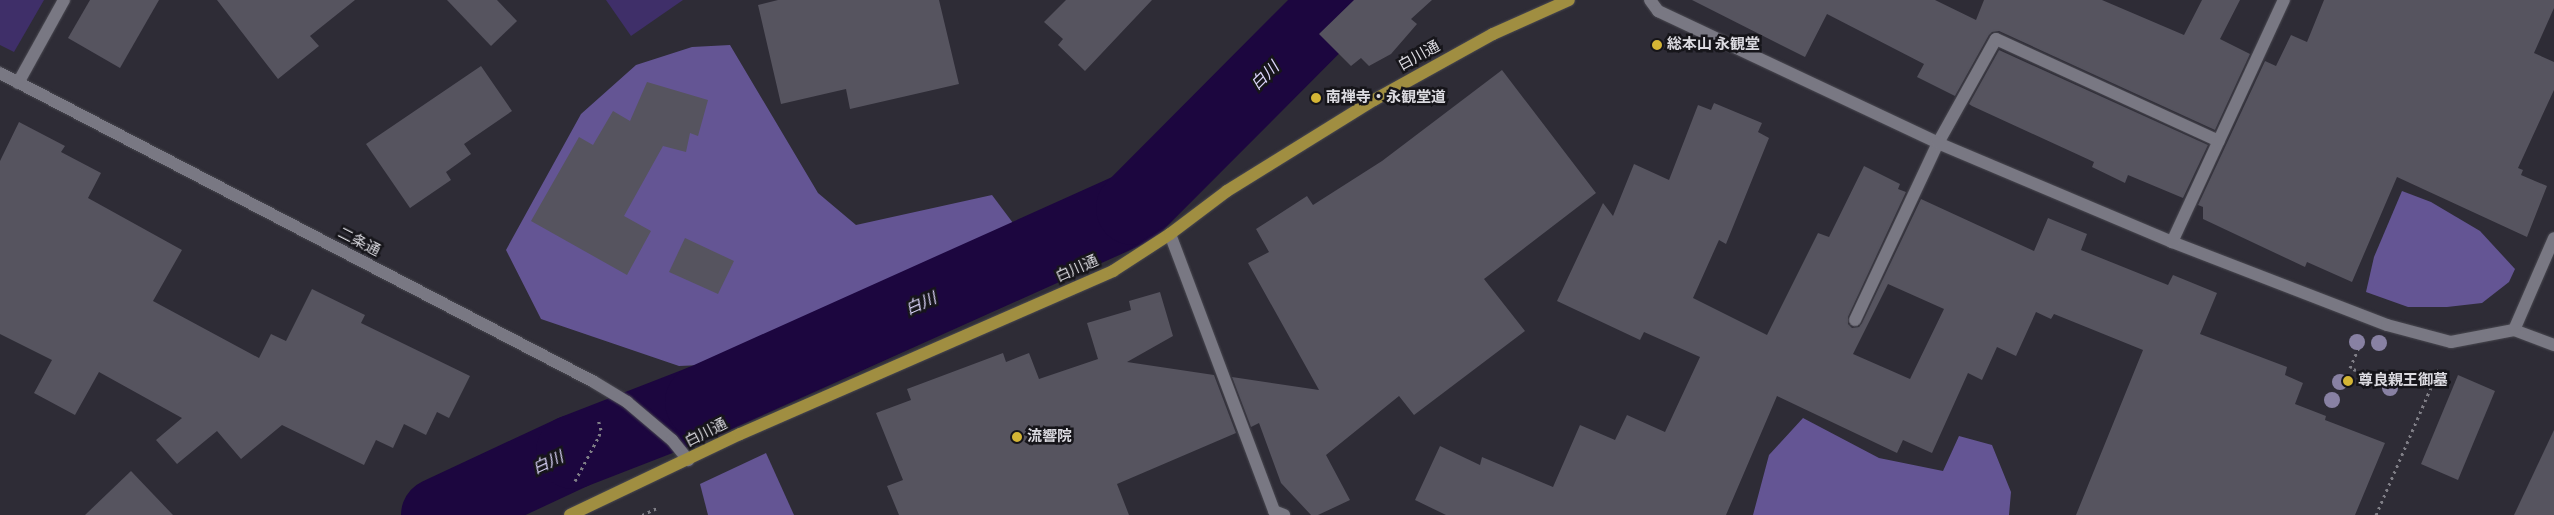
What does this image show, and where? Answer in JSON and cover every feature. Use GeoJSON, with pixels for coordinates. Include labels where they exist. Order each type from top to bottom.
{"type":"FeatureCollection","features":[{"type":"Feature","properties":{"kind":"main road","name":"白川通"},"geometry":{"type":"LineString","coordinates":[[570,515],[740,434],[1113,271],[1170,234],[1227,191],[1374,100],[1493,34],[1568,0]]}},
{"type":"Feature","properties":{"kind":"street"},"geometry":{"type":"LineString","coordinates":[[18,83],[64,0]]}},
{"type":"Feature","properties":{"kind":"street"},"geometry":{"type":"LineString","coordinates":[[1650,0],[1658,11],[1938,144],[2172,242],[2387,325],[2450,342],[2514,330],[2554,345]]}},
{"type":"Feature","properties":{"kind":"street"},"geometry":{"type":"LineString","coordinates":[[2172,242],[2284,0]]}},
{"type":"Feature","properties":{"kind":"street"},"geometry":{"type":"LineString","coordinates":[[1855,320],[1938,144],[1996,39],[2219,141]]}},
{"type":"Feature","properties":{"kind":"street","name":"二条通"},"geometry":{"type":"LineString","coordinates":[[0,73],[594,382],[627,402],[672,440],[688,460]]}},
{"type":"Feature","properties":{"kind":"street"},"geometry":{"type":"LineString","coordinates":[[1170,234],[1274,511],[1284,515]]}},
{"type":"Feature","properties":{"kind":"street"},"geometry":{"type":"LineString","coordinates":[[2514,330],[2554,238]]}},
{"type":"Feature","properties":{"kind":"path"},"geometry":{"type":"LineString","coordinates":[[2356,370],[2350,368],[2364,337]]}},
{"type":"Feature","properties":{"kind":"path"},"geometry":{"type":"LineString","coordinates":[[2376,515],[2450,342]]}},
{"type":"Feature","properties":{"kind":"path"},"geometry":{"type":"LineString","coordinates":[[576,481],[600,436]]}},
{"type":"Feature","properties":{"kind":"path"},"geometry":{"type":"LineString","coordinates":[[641,515],[659,508]]}},
{"type":"Feature","properties":{"kind":"shaded area"},"geometry":{"type":"Polygon","coordinates":[[[0,0],[44,0],[14,52],[0,45],[0,0]]]}},
{"type":"Feature","properties":{"kind":"shaded area"},"geometry":{"type":"Polygon","coordinates":[[[606,0],[683,0],[631,36],[606,0]]]}},
{"type":"Feature","properties":{"kind":"shaded area"},"geometry":{"type":"Polygon","coordinates":[[[730,45],[818,193],[856,225],[992,195],[1013,223],[1005,252],[725,364],[679,366],[541,319],[506,250],[581,114],[636,65],[692,47],[730,45]]]}},
{"type":"Feature","properties":{"kind":"shaded area"},"geometry":{"type":"Polygon","coordinates":[[[2402,191],[2431,202],[2480,231],[2515,269],[2509,282],[2482,303],[2447,307],[2408,307],[2366,292],[2374,257],[2402,191]]]}},
{"type":"Feature","properties":{"kind":"shaded area"},"geometry":{"type":"Polygon","coordinates":[[[1803,418],[1879,458],[1943,471],[1959,436],[1992,445],[2011,492],[2009,515],[1753,515],[1769,455],[1803,418]]]}},
{"type":"Feature","properties":{"kind":"shaded area"},"geometry":{"type":"Polygon","coordinates":[[[766,453],[794,515],[708,515],[700,484],[766,453]]]}},
{"type":"Feature","properties":{"kind":"building"},"geometry":{"type":"Polygon","coordinates":[[[90,0],[159,0],[120,68],[68,38],[90,0]]]}},
{"type":"Feature","properties":{"kind":"building"},"geometry":{"type":"Polygon","coordinates":[[[217,0],[355,0],[310,36],[319,46],[278,79],[217,0]]]}},
{"type":"Feature","properties":{"kind":"building"},"geometry":{"type":"Polygon","coordinates":[[[447,0],[497,0],[517,21],[491,46],[447,0]]]}},
{"type":"Feature","properties":{"kind":"building"},"geometry":{"type":"Polygon","coordinates":[[[778,0],[939,0],[959,84],[850,109],[846,89],[781,104],[758,5],[778,0]]]}},
{"type":"Feature","properties":{"kind":"building"},"geometry":{"type":"Polygon","coordinates":[[[1066,0],[1152,0],[1085,71],[1058,45],[1063,39],[1044,22],[1066,0]]]}},
{"type":"Feature","properties":{"kind":"building"},"geometry":{"type":"Polygon","coordinates":[[[1354,0],[1432,0],[1411,19],[1417,24],[1391,54],[1369,66],[1361,58],[1351,66],[1319,34],[1354,0]]]}},
{"type":"Feature","properties":{"kind":"building"},"geometry":{"type":"Polygon","coordinates":[[[1692,0],[1935,0],[1976,20],[1984,0],[2102,0],[2184,35],[2202,0],[2240,0],[2220,39],[2250,54],[2215,130],[1999,31],[1992,32],[1989,35],[1955,96],[1917,77],[1924,64],[1827,14],[1805,57],[1692,0]]]}},
{"type":"Feature","properties":{"kind":"building"},"geometry":{"type":"Polygon","coordinates":[[[2324,0],[2554,0],[2554,8],[2534,53],[2554,62],[2554,90],[2518,168],[2523,170],[2521,175],[2547,186],[2527,237],[2397,177],[2352,282],[2307,262],[2305,267],[2203,219],[2203,207],[2198,205],[2265,61],[2276,66],[2291,35],[2307,42],[2324,0]]]}},
{"type":"Feature","properties":{"kind":"building"},"geometry":{"type":"Polygon","coordinates":[[[1999,50],[2208,145],[2183,198],[2128,175],[2125,183],[2092,167],[2094,162],[1969,104],[1999,50]]]}},
{"type":"Feature","properties":{"kind":"building"},"geometry":{"type":"Polygon","coordinates":[[[481,66],[512,111],[464,144],[471,154],[446,172],[451,180],[410,208],[366,144],[481,66]]]}},
{"type":"Feature","properties":{"kind":"building"},"geometry":{"type":"Polygon","coordinates":[[[1502,70],[1596,193],[1484,279],[1525,331],[1414,415],[1399,396],[1326,455],[1350,500],[1318,515],[1311,515],[1281,483],[1259,423],[1251,427],[1232,377],[1319,390],[1248,263],[1269,252],[1256,229],[1307,196],[1313,205],[1382,161],[1502,70]]]}},
{"type":"Feature","properties":{"kind":"building"},"geometry":{"type":"Polygon","coordinates":[[[647,82],[708,100],[698,136],[690,133],[686,152],[663,146],[624,216],[651,231],[627,275],[531,221],[579,137],[593,145],[613,111],[630,121],[647,82]]]}},
{"type":"Feature","properties":{"kind":"building"},"geometry":{"type":"Polygon","coordinates":[[[1714,103],[1762,123],[1758,132],[1769,138],[1726,244],[1719,240],[1693,298],[1767,335],[1818,233],[1829,237],[1864,166],[1900,184],[1898,189],[1906,192],[1848,317],[1848,324],[1852,328],[1859,327],[1862,323],[1921,199],[2034,251],[2048,218],[2087,234],[2081,250],[2168,285],[2173,275],[2217,293],[2200,334],[2287,367],[2285,375],[2303,383],[2295,404],[2326,416],[2325,420],[2385,443],[2355,515],[2076,515],[2143,350],[2054,314],[2051,319],[2036,312],[2016,356],[1997,347],[1982,380],[1968,373],[1932,453],[1903,440],[1897,453],[1777,396],[1726,515],[1446,515],[1415,500],[1440,446],[1480,465],[1482,457],[1553,487],[1580,425],[1615,440],[1627,415],[1665,432],[1700,357],[1644,332],[1640,340],[1557,301],[1603,203],[1613,216],[1634,164],[1669,180],[1698,105],[1711,110],[1714,103]],[[1888,284],[1853,354],[1910,379],[1944,309],[1888,284]]]}},
{"type":"Feature","properties":{"kind":"building"},"geometry":{"type":"Polygon","coordinates":[[[19,122],[65,146],[61,152],[101,173],[88,198],[182,250],[153,301],[259,358],[271,334],[286,341],[312,289],[365,315],[361,323],[470,376],[449,418],[437,412],[426,435],[404,424],[393,448],[376,440],[364,465],[282,425],[241,459],[217,431],[177,464],[156,440],[182,418],[99,372],[75,415],[34,393],[52,360],[0,334],[0,161],[19,122]]]}},
{"type":"Feature","properties":{"kind":"building"},"geometry":{"type":"Polygon","coordinates":[[[685,238],[734,261],[718,294],[669,272],[685,238]]]}},
{"type":"Feature","properties":{"kind":"building"},"geometry":{"type":"Polygon","coordinates":[[[1160,292],[1173,336],[1127,362],[1214,375],[1236,433],[1117,484],[1129,515],[899,515],[887,486],[903,480],[876,413],[911,400],[907,389],[1003,353],[1006,362],[1029,353],[1039,379],[1098,359],[1087,323],[1131,310],[1129,301],[1160,292]]]}},
{"type":"Feature","properties":{"kind":"building"},"geometry":{"type":"Polygon","coordinates":[[[2458,375],[2495,391],[2458,480],[2421,464],[2458,375]]]}},
{"type":"Feature","properties":{"kind":"building"},"geometry":{"type":"Polygon","coordinates":[[[2554,430],[2554,515],[2514,515],[2554,430]]]}},
{"type":"Feature","properties":{"kind":"building"},"geometry":{"type":"Polygon","coordinates":[[[131,471],[173,515],[85,515],[131,471]]]}},
{"type":"Feature","properties":{"kind":"waterway","name":"白川"},"geometry":{"type":"LineString","coordinates":[[438,515],[573,452],[702,402],[1133,208],[1340,0]]}},
{"type":"Feature","properties":{"kind":"place","name":"総本山 永観堂"},"geometry":{"type":"Point","coordinates":[1657,45]}},
{"type":"Feature","properties":{"kind":"place","name":"南禅寺・永観堂道"},"geometry":{"type":"Point","coordinates":[1316,98]}},
{"type":"Feature","properties":{"kind":"place","name":"尊良親王御墓"},"geometry":{"type":"Point","coordinates":[2348,381]}},
{"type":"Feature","properties":{"kind":"place","name":"流響院"},"geometry":{"type":"Point","coordinates":[1017,437]}}]}
